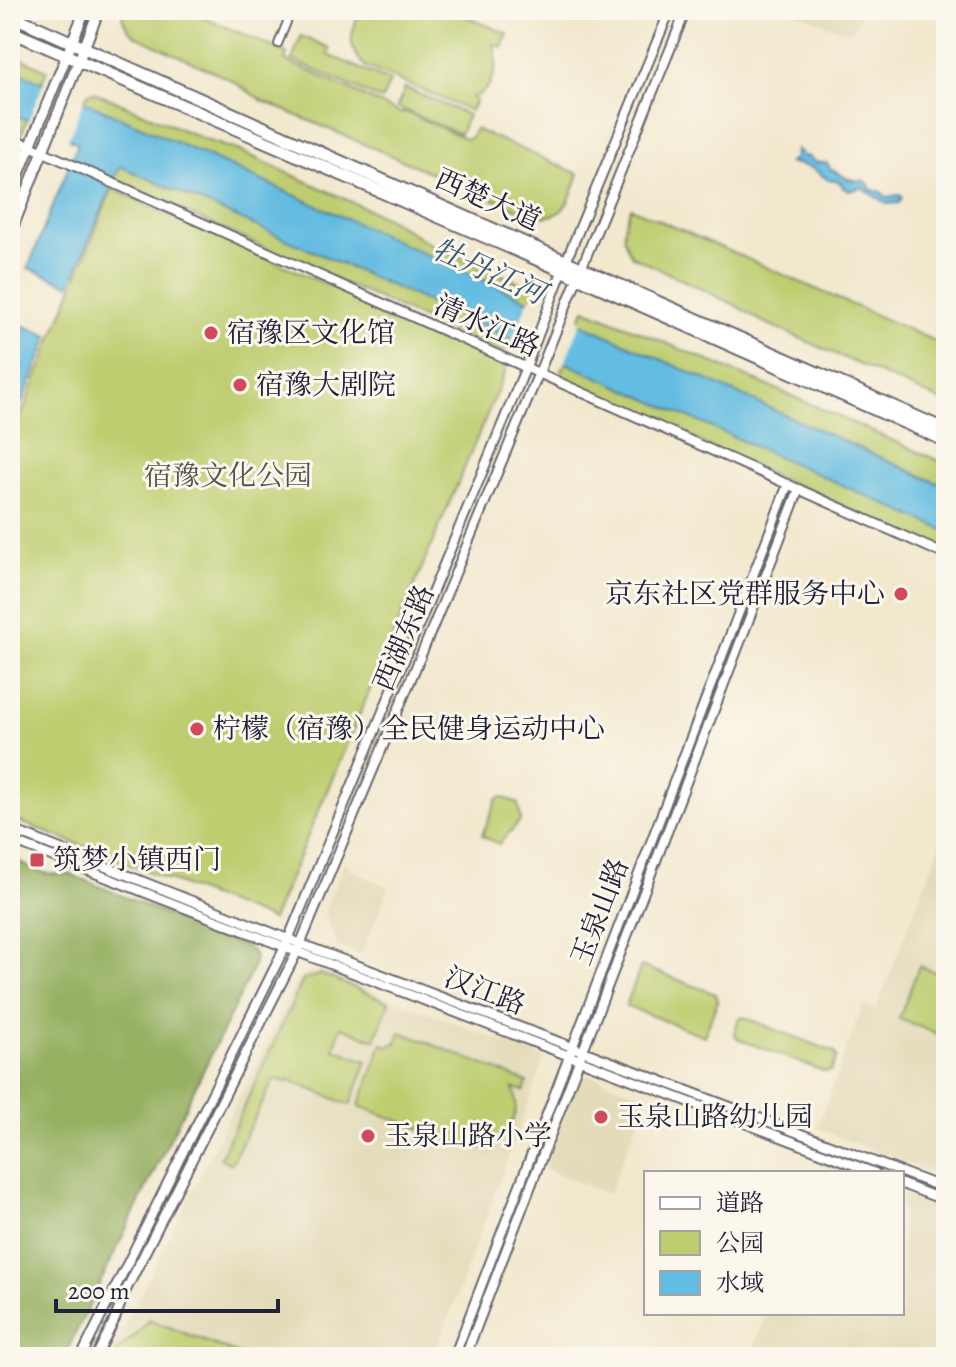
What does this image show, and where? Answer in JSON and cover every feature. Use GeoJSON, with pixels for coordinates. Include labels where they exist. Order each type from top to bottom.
{"type":"FeatureCollection","features":[{"type":"Feature","properties":{"kind":"highway","name":"西楚大道"},"geometry":{"type":"LineString","coordinates":[[10,15],[72,43],[83,55]]}},
{"type":"Feature","properties":{"kind":"highway","name":"西楚大道"},"geometry":{"type":"LineString","coordinates":[[10,31],[66,55],[83,55],[946,430]]}},
{"type":"Feature","properties":{"kind":"highway","name":"西楚大道"},"geometry":{"type":"LineString","coordinates":[[580,273],[946,441]]}},
{"type":"Feature","properties":{"kind":"main road"},"geometry":{"type":"LineString","coordinates":[[10,196],[85,10]]}},
{"type":"Feature","properties":{"kind":"main road"},"geometry":{"type":"LineString","coordinates":[[10,234],[99,10]]}},
{"type":"Feature","properties":{"kind":"street"},"geometry":{"type":"LineString","coordinates":[[278,44],[292,10]]}},
{"type":"Feature","properties":{"kind":"street","name":"西湖东路"},"geometry":{"type":"LineString","coordinates":[[81,1357],[286,943],[526,367],[564,266],[670,10]]}},
{"type":"Feature","properties":{"kind":"street","name":"西湖东路"},"geometry":{"type":"LineString","coordinates":[[96,1357],[124,1294],[298,948],[568,304],[686,10]]}},
{"type":"Feature","properties":{"kind":"street","name":"清水江路"},"geometry":{"type":"LineString","coordinates":[[10,137],[946,555]]}},
{"type":"Feature","properties":{"kind":"street","name":"玉泉山路"},"geometry":{"type":"LineString","coordinates":[[454,1357],[788,484]]}},
{"type":"Feature","properties":{"kind":"street","name":"玉泉山路"},"geometry":{"type":"LineString","coordinates":[[465,1357],[799,489]]}},
{"type":"Feature","properties":{"kind":"street","name":"汉江路"},"geometry":{"type":"LineString","coordinates":[[10,829],[298,948],[570,1051],[870,1171]]}},
{"type":"Feature","properties":{"kind":"street","name":"汉江路"},"geometry":{"type":"LineString","coordinates":[[10,840],[286,943]]}},
{"type":"Feature","properties":{"kind":"street","name":"汉江路"},"geometry":{"type":"LineString","coordinates":[[580,1055],[897,1171]]}},
{"type":"Feature","properties":{"kind":"street","name":"汉江路"},"geometry":{"type":"LineString","coordinates":[[904,1174],[946,1189]]}},
{"type":"Feature","properties":{"kind":"street"},"geometry":{"type":"LineString","coordinates":[[904,1185],[946,1201]]}},
{"type":"Feature","properties":{"kind":"shaded area"},"geometry":{"type":"Polygon","coordinates":[[[791,10],[862,10],[855,29],[848,33],[791,10]]]}},
{"type":"Feature","properties":{"kind":"shaded area"},"geometry":{"type":"Polygon","coordinates":[[[946,831],[946,1179],[817,1128],[863,1005],[876,1009],[946,831]]]}},
{"type":"Feature","properties":{"kind":"shaded area"},"geometry":{"type":"Polygon","coordinates":[[[345,860],[351,870],[389,887],[361,955],[338,946],[324,913],[345,860]]]}},
{"type":"Feature","properties":{"kind":"shaded area","name":"玉泉山路小学"},"geometry":{"type":"Polygon","coordinates":[[[320,971],[545,1058],[434,1357],[109,1357],[297,981],[308,973],[320,971]]]}},
{"type":"Feature","properties":{"kind":"shaded area","name":"玉泉山路幼儿园"},"geometry":{"type":"Polygon","coordinates":[[[589,1075],[647,1097],[609,1194],[544,1169],[577,1081],[589,1075]]]}},
{"type":"Feature","properties":{"kind":"shaded area"},"geometry":{"type":"Polygon","coordinates":[[[904,1195],[946,1211],[946,1357],[750,1357],[765,1315],[904,1315],[904,1195]]]}},
{"type":"Feature","properties":{"kind":"green space"},"geometry":{"type":"Polygon","coordinates":[[[122,10],[186,10],[287,53],[285,60],[400,113],[405,112],[466,139],[475,129],[579,174],[572,194],[557,213],[550,216],[528,214],[263,101],[229,79],[135,36],[122,18],[122,10]]]}},
{"type":"Feature","properties":{"kind":"green space"},"geometry":{"type":"Polygon","coordinates":[[[360,10],[450,10],[508,34],[502,47],[493,44],[496,60],[493,76],[485,89],[472,97],[476,100],[471,111],[365,66],[352,45],[360,10]]]}},
{"type":"Feature","properties":{"kind":"green space"},"geometry":{"type":"Polygon","coordinates":[[[301,36],[330,48],[328,55],[390,81],[382,100],[292,60],[301,36]]]}},
{"type":"Feature","properties":{"kind":"green space"},"geometry":{"type":"Polygon","coordinates":[[[10,53],[47,70],[10,163],[10,53]]]}},
{"type":"Feature","properties":{"kind":"green space"},"geometry":{"type":"Polygon","coordinates":[[[405,88],[468,115],[460,134],[397,107],[405,88]]]}},
{"type":"Feature","properties":{"kind":"green space"},"geometry":{"type":"Polygon","coordinates":[[[94,92],[240,151],[391,220],[432,245],[535,289],[529,301],[83,101],[94,92]]]}},
{"type":"Feature","properties":{"kind":"green space"},"geometry":{"type":"Polygon","coordinates":[[[119,165],[513,339],[504,351],[498,352],[113,180],[119,165]]]}},
{"type":"Feature","properties":{"kind":"green space","name":"宿豫文化公园"},"geometry":{"type":"Polygon","coordinates":[[[112,189],[501,362],[506,370],[272,920],[10,818],[10,444],[112,189]]]}},
{"type":"Feature","properties":{"kind":"green space"},"geometry":{"type":"Polygon","coordinates":[[[631,208],[946,346],[946,403],[761,321],[737,306],[632,256],[624,232],[631,208]]]}},
{"type":"Feature","properties":{"kind":"green space"},"geometry":{"type":"Polygon","coordinates":[[[585,309],[946,464],[946,487],[578,323],[585,309]]]}},
{"type":"Feature","properties":{"kind":"green space"},"geometry":{"type":"Polygon","coordinates":[[[565,362],[946,530],[946,553],[565,381],[561,370],[565,362]]]}},
{"type":"Feature","properties":{"kind":"green space"},"geometry":{"type":"Polygon","coordinates":[[[501,797],[518,803],[521,820],[499,844],[482,835],[497,799],[501,797]]]}},
{"type":"Feature","properties":{"kind":"green space"},"geometry":{"type":"Polygon","coordinates":[[[10,856],[38,871],[70,874],[252,950],[255,957],[253,968],[64,1357],[10,1357],[10,856]]]}},
{"type":"Feature","properties":{"kind":"green space"},"geometry":{"type":"Polygon","coordinates":[[[641,966],[716,994],[718,1000],[704,1036],[626,1006],[641,966]]]}},
{"type":"Feature","properties":{"kind":"green space"},"geometry":{"type":"Polygon","coordinates":[[[919,966],[946,976],[946,1037],[899,1019],[919,966]]]}},
{"type":"Feature","properties":{"kind":"green space"},"geometry":{"type":"Polygon","coordinates":[[[321,974],[389,1002],[375,1040],[341,1027],[334,1049],[367,1061],[350,1105],[288,1080],[274,1079],[231,1164],[220,1158],[303,980],[321,974]]]}},
{"type":"Feature","properties":{"kind":"green space"},"geometry":{"type":"Polygon","coordinates":[[[743,1017],[834,1052],[837,1057],[831,1071],[825,1072],[738,1039],[734,1033],[739,1019],[743,1017]]]}},
{"type":"Feature","properties":{"kind":"green space"},"geometry":{"type":"Polygon","coordinates":[[[401,1032],[527,1082],[524,1091],[513,1088],[515,1114],[502,1138],[484,1148],[467,1146],[359,1106],[382,1044],[389,1046],[396,1043],[401,1032]]]}},
{"type":"Feature","properties":{"kind":"green space"},"geometry":{"type":"Polygon","coordinates":[[[148,1319],[246,1357],[113,1357],[148,1319]]]}},
{"type":"Feature","properties":{"kind":"water"},"geometry":{"type":"Polygon","coordinates":[[[10,68],[946,487],[946,531],[120,166],[70,285],[28,268],[78,143],[10,112],[10,68]]]}},
{"type":"Feature","properties":{"kind":"water"},"geometry":{"type":"Polygon","coordinates":[[[796,149],[815,162],[827,163],[831,170],[847,178],[864,181],[872,190],[886,197],[900,195],[902,198],[899,203],[887,204],[861,187],[851,191],[843,188],[841,183],[828,180],[811,168],[789,163],[795,158],[796,149]]]}},
{"type":"Feature","properties":{"kind":"water"},"geometry":{"type":"Polygon","coordinates":[[[10,320],[49,336],[10,433],[10,320]]]}},
{"type":"Feature","properties":{"kind":"pier"},"geometry":{"type":"Polygon","coordinates":[[[45,80],[85,98],[67,142],[27,124],[45,80]]]}},
{"type":"Feature","properties":{"kind":"pier"},"geometry":{"type":"Polygon","coordinates":[[[530,297],[582,320],[563,366],[511,343],[530,297]]]}},
{"type":"Feature","properties":{"kind":"place","name":"宿豫区文化馆"},"geometry":{"type":"Point","coordinates":[211,333]}},
{"type":"Feature","properties":{"kind":"place","name":"宿豫大剧院"},"geometry":{"type":"Point","coordinates":[240,385]}},
{"type":"Feature","properties":{"kind":"place","name":"京东社区党群服务中心"},"geometry":{"type":"Point","coordinates":[901,594]}},
{"type":"Feature","properties":{"kind":"place","name":"柠檬（宿豫）全民健身运动中心"},"geometry":{"type":"Point","coordinates":[197,729]}},
{"type":"Feature","properties":{"kind":"place","name":"筑梦小镇西门"},"geometry":{"type":"Point","coordinates":[37,860]}},
{"type":"Feature","properties":{"kind":"place","name":"玉泉山路幼儿园"},"geometry":{"type":"Point","coordinates":[601,1117]}},
{"type":"Feature","properties":{"kind":"place","name":"玉泉山路小学"},"geometry":{"type":"Point","coordinates":[368,1136]}},
{"type":"Feature","properties":{"kind":"water label","name":"牡丹江河"},"geometry":{"type":"Point","coordinates":[489,271]}}]}
